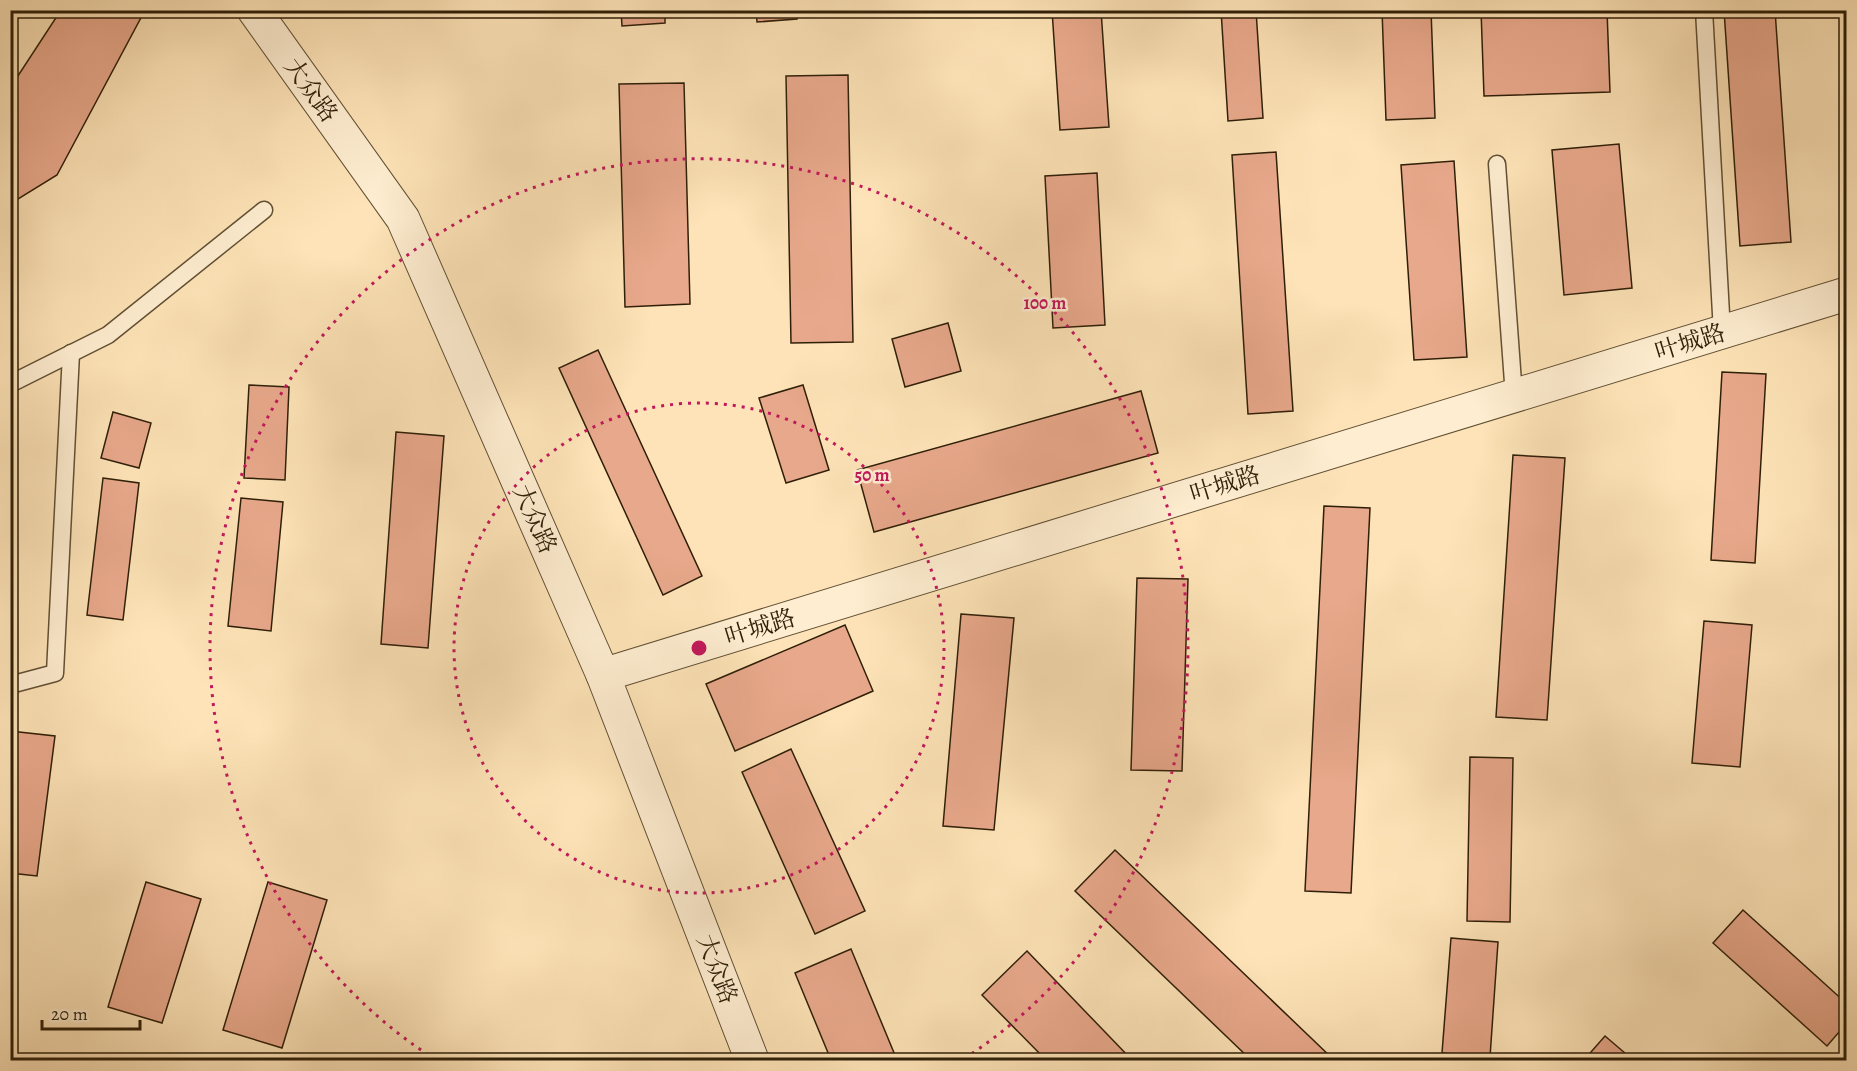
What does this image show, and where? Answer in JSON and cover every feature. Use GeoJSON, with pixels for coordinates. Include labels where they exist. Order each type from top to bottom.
{"type":"FeatureCollection","features":[{"type":"Feature","properties":{"kind":"street","name":"大众路"},"geometry":{"type":"LineString","coordinates":[[254,10],[403,219],[603,675],[752,1060]]}},
{"type":"Feature","properties":{"kind":"street","name":"叶城路"},"geometry":{"type":"LineString","coordinates":[[603,675],[1846,294]]}},
{"type":"Feature","properties":{"kind":"lane"},"geometry":{"type":"LineString","coordinates":[[1704,10],[1722,332]]}},
{"type":"Feature","properties":{"kind":"lane"},"geometry":{"type":"LineString","coordinates":[[1497,165],[1514,396]]}},
{"type":"Feature","properties":{"kind":"lane"},"geometry":{"type":"LineString","coordinates":[[10,384],[108,335],[264,210]]}},
{"type":"Feature","properties":{"kind":"lane"},"geometry":{"type":"LineString","coordinates":[[10,685],[55,673],[71,353]]}},
{"type":"Feature","properties":{"kind":"building"},"geometry":{"type":"Polygon","coordinates":[[[61,10],[140,10],[144,12],[57,175],[10,204],[10,88],[61,10]]]}},
{"type":"Feature","properties":{"kind":"building"},"geometry":{"type":"Polygon","coordinates":[[[411,10],[442,10],[442,14],[411,15],[411,10]]]}},
{"type":"Feature","properties":{"kind":"building"},"geometry":{"type":"Polygon","coordinates":[[[621,10],[665,10],[665,23],[622,26],[621,10]]]}},
{"type":"Feature","properties":{"kind":"building"},"geometry":{"type":"Polygon","coordinates":[[[756,10],[797,10],[797,19],[757,22],[756,10]]]}},
{"type":"Feature","properties":{"kind":"building"},"geometry":{"type":"Polygon","coordinates":[[[1052,10],[1101,10],[1109,127],[1060,130],[1052,10]]]}},
{"type":"Feature","properties":{"kind":"building"},"geometry":{"type":"Polygon","coordinates":[[[1221,10],[1256,10],[1263,118],[1228,121],[1221,10]]]}},
{"type":"Feature","properties":{"kind":"building"},"geometry":{"type":"Polygon","coordinates":[[[1382,10],[1431,10],[1435,118],[1386,120],[1382,10]]]}},
{"type":"Feature","properties":{"kind":"building"},"geometry":{"type":"Polygon","coordinates":[[[1481,10],[1607,10],[1610,92],[1484,96],[1481,10]]]}},
{"type":"Feature","properties":{"kind":"building"},"geometry":{"type":"Polygon","coordinates":[[[1724,10],[1775,10],[1791,242],[1740,246],[1724,10]]]}},
{"type":"Feature","properties":{"kind":"building"},"geometry":{"type":"Polygon","coordinates":[[[848,75],[853,342],[791,343],[786,76],[848,75]]]}},
{"type":"Feature","properties":{"kind":"building"},"geometry":{"type":"Polygon","coordinates":[[[684,83],[690,304],[625,307],[619,84],[684,83]]]}},
{"type":"Feature","properties":{"kind":"building"},"geometry":{"type":"Polygon","coordinates":[[[1619,144],[1632,288],[1564,295],[1552,150],[1619,144]]]}},
{"type":"Feature","properties":{"kind":"building"},"geometry":{"type":"Polygon","coordinates":[[[1276,152],[1293,411],[1248,414],[1232,155],[1276,152]]]}},
{"type":"Feature","properties":{"kind":"building"},"geometry":{"type":"Polygon","coordinates":[[[1454,161],[1467,357],[1414,360],[1401,165],[1454,161]]]}},
{"type":"Feature","properties":{"kind":"building"},"geometry":{"type":"Polygon","coordinates":[[[1097,173],[1105,325],[1053,328],[1045,176],[1097,173]]]}},
{"type":"Feature","properties":{"kind":"building"},"geometry":{"type":"Polygon","coordinates":[[[948,323],[961,371],[905,387],[892,339],[948,323]]]}},
{"type":"Feature","properties":{"kind":"building"},"geometry":{"type":"Polygon","coordinates":[[[598,350],[702,576],[663,595],[559,368],[598,350]]]}},
{"type":"Feature","properties":{"kind":"building"},"geometry":{"type":"Polygon","coordinates":[[[1722,372],[1766,374],[1755,563],[1711,560],[1722,372]]]}},
{"type":"Feature","properties":{"kind":"building"},"geometry":{"type":"Polygon","coordinates":[[[249,385],[289,387],[285,480],[244,478],[249,385]]]}},
{"type":"Feature","properties":{"kind":"building"},"geometry":{"type":"Polygon","coordinates":[[[803,385],[829,470],[786,483],[759,398],[803,385]]]}},
{"type":"Feature","properties":{"kind":"building"},"geometry":{"type":"Polygon","coordinates":[[[1141,391],[1158,453],[874,532],[857,470],[1141,391]]]}},
{"type":"Feature","properties":{"kind":"building"},"geometry":{"type":"Polygon","coordinates":[[[113,412],[151,423],[139,468],[101,458],[113,412]]]}},
{"type":"Feature","properties":{"kind":"building"},"geometry":{"type":"Polygon","coordinates":[[[396,432],[444,436],[428,648],[381,644],[396,432]]]}},
{"type":"Feature","properties":{"kind":"building"},"geometry":{"type":"Polygon","coordinates":[[[1513,455],[1565,458],[1547,720],[1496,717],[1513,455]]]}},
{"type":"Feature","properties":{"kind":"building"},"geometry":{"type":"Polygon","coordinates":[[[103,478],[139,483],[123,620],[87,615],[103,478]]]}},
{"type":"Feature","properties":{"kind":"building"},"geometry":{"type":"Polygon","coordinates":[[[241,498],[283,502],[271,631],[228,626],[241,498]]]}},
{"type":"Feature","properties":{"kind":"building"},"geometry":{"type":"Polygon","coordinates":[[[1324,506],[1370,508],[1351,893],[1305,891],[1324,506]]]}},
{"type":"Feature","properties":{"kind":"building"},"geometry":{"type":"Polygon","coordinates":[[[1137,578],[1188,579],[1182,771],[1131,770],[1137,578]]]}},
{"type":"Feature","properties":{"kind":"building"},"geometry":{"type":"Polygon","coordinates":[[[961,614],[1014,618],[994,830],[943,826],[961,614]]]}},
{"type":"Feature","properties":{"kind":"building"},"geometry":{"type":"Polygon","coordinates":[[[1704,621],[1752,625],[1740,767],[1692,763],[1704,621]]]}},
{"type":"Feature","properties":{"kind":"building"},"geometry":{"type":"Polygon","coordinates":[[[845,625],[873,691],[735,751],[706,684],[845,625]]]}},
{"type":"Feature","properties":{"kind":"building"},"geometry":{"type":"Polygon","coordinates":[[[10,731],[55,736],[37,876],[10,873],[10,731]]]}},
{"type":"Feature","properties":{"kind":"building"},"geometry":{"type":"Polygon","coordinates":[[[791,749],[865,911],[815,934],[742,772],[791,749]]]}},
{"type":"Feature","properties":{"kind":"building"},"geometry":{"type":"Polygon","coordinates":[[[1470,757],[1513,758],[1510,922],[1467,921],[1470,757]]]}},
{"type":"Feature","properties":{"kind":"building"},"geometry":{"type":"Polygon","coordinates":[[[1115,850],[1334,1060],[1251,1060],[1075,891],[1115,850]]]}},
{"type":"Feature","properties":{"kind":"building"},"geometry":{"type":"Polygon","coordinates":[[[146,882],[201,899],[162,1023],[108,1007],[146,882]]]}},
{"type":"Feature","properties":{"kind":"building"},"geometry":{"type":"Polygon","coordinates":[[[268,882],[327,900],[282,1048],[223,1030],[268,882]]]}},
{"type":"Feature","properties":{"kind":"building"},"geometry":{"type":"Polygon","coordinates":[[[1743,910],[1846,1003],[1846,1024],[1827,1046],[1713,943],[1743,910]]]}},
{"type":"Feature","properties":{"kind":"building"},"geometry":{"type":"Polygon","coordinates":[[[1451,938],[1498,942],[1490,1057],[1442,1053],[1451,938]]]}},
{"type":"Feature","properties":{"kind":"building"},"geometry":{"type":"Polygon","coordinates":[[[851,949],[897,1060],[831,1060],[795,973],[851,949]]]}},
{"type":"Feature","properties":{"kind":"building"},"geometry":{"type":"Polygon","coordinates":[[[1027,951],[1132,1060],[1046,1060],[982,995],[1027,951]]]}},
{"type":"Feature","properties":{"kind":"building"},"geometry":{"type":"Polygon","coordinates":[[[1605,1036],[1633,1060],[1584,1060],[1605,1036]]]}}]}
